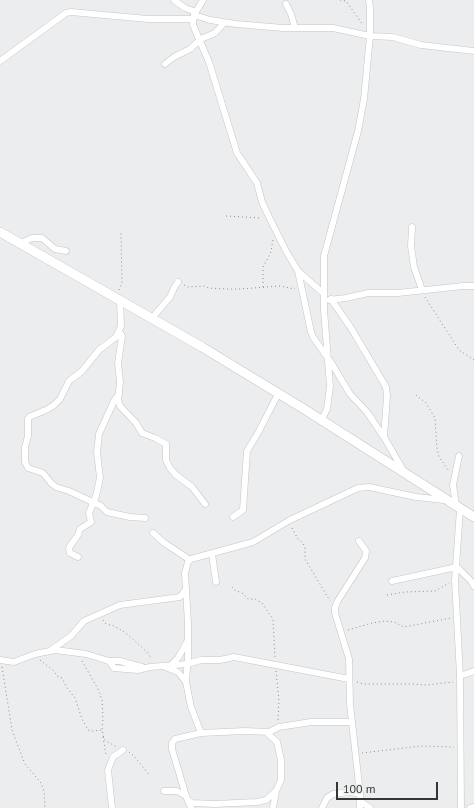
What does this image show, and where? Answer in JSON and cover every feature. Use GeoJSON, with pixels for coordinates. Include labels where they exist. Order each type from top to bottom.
{"type":"FeatureCollection","features":[{"type":"Feature","properties":{"kind":"street"},"geometry":{"type":"LineString","coordinates":[[174,0],[194,16]]}},
{"type":"Feature","properties":{"kind":"street"},"geometry":{"type":"LineString","coordinates":[[203,0],[194,16],[193,25],[217,84],[237,153],[257,183],[262,202],[275,231],[298,271],[324,298],[331,299],[346,298],[368,293],[390,294],[474,286]]}},
{"type":"Feature","properties":{"kind":"street"},"geometry":{"type":"LineString","coordinates":[[321,421],[327,409],[330,386],[324,298],[324,256],[358,131],[366,83],[370,36],[369,0]]}},
{"type":"Feature","properties":{"kind":"street"},"geometry":{"type":"LineString","coordinates":[[286,4],[295,28]]}},
{"type":"Feature","properties":{"kind":"street"},"geometry":{"type":"LineString","coordinates":[[0,61],[66,13],[71,12],[148,19],[194,16],[224,23],[269,27],[333,28],[370,36],[392,37],[421,45],[474,51]]}},
{"type":"Feature","properties":{"kind":"street"},"geometry":{"type":"LineString","coordinates":[[165,64],[174,57],[190,50],[200,41],[215,33],[224,23]]}},
{"type":"Feature","properties":{"kind":"street"},"geometry":{"type":"LineString","coordinates":[[412,227],[411,246],[414,266],[422,290]]}},
{"type":"Feature","properties":{"kind":"street"},"geometry":{"type":"LineString","coordinates":[[0,232],[202,347],[405,473],[474,518]]}},
{"type":"Feature","properties":{"kind":"street"},"geometry":{"type":"LineString","coordinates":[[21,243],[32,238],[42,238],[55,249],[66,251]]}},
{"type":"Feature","properties":{"kind":"street"},"geometry":{"type":"LineString","coordinates":[[298,271],[311,332],[350,394],[367,412],[384,437],[405,473]]}},
{"type":"Feature","properties":{"kind":"street"},"geometry":{"type":"LineString","coordinates":[[152,318],[170,297],[178,282]]}},
{"type":"Feature","properties":{"kind":"street"},"geometry":{"type":"LineString","coordinates":[[118,299],[122,319],[116,337],[99,350],[82,371],[69,382],[60,398],[54,405],[28,419],[28,436],[25,447],[24,462],[31,470],[43,473],[56,487],[69,491],[104,507],[110,513],[136,518],[145,518]]}},
{"type":"Feature","properties":{"kind":"street"},"geometry":{"type":"LineString","coordinates":[[331,299],[351,328],[386,387],[387,396],[384,437]]}},
{"type":"Feature","properties":{"kind":"street"},"geometry":{"type":"LineString","coordinates":[[119,330],[122,336],[118,364],[120,382],[118,400],[120,406],[136,423],[142,433],[166,444],[166,460],[170,468],[176,475],[192,486],[205,504]]}},
{"type":"Feature","properties":{"kind":"street"},"geometry":{"type":"LineString","coordinates":[[78,557],[70,553],[70,546],[78,535],[80,529],[91,522],[89,513],[96,496],[100,478],[97,452],[99,434],[114,401],[119,394]]}},
{"type":"Feature","properties":{"kind":"street"},"geometry":{"type":"LineString","coordinates":[[233,517],[243,510],[247,451],[278,394]]}},
{"type":"Feature","properties":{"kind":"street"},"geometry":{"type":"LineString","coordinates":[[459,456],[453,485],[458,507],[456,617],[460,678],[461,808]]}},
{"type":"Feature","properties":{"kind":"street"},"geometry":{"type":"LineString","coordinates":[[201,733],[191,706],[186,682],[188,623],[186,566],[190,560],[253,542],[283,524],[344,493],[363,487],[416,497],[447,500]]}},
{"type":"Feature","properties":{"kind":"street"},"geometry":{"type":"LineString","coordinates":[[153,533],[163,542],[190,560]]}},
{"type":"Feature","properties":{"kind":"street"},"geometry":{"type":"LineString","coordinates":[[359,541],[366,551],[365,558],[337,602],[335,613],[349,659],[352,722],[360,808]]}},
{"type":"Feature","properties":{"kind":"street"},"geometry":{"type":"LineString","coordinates":[[212,554],[216,582]]}},
{"type":"Feature","properties":{"kind":"street"},"geometry":{"type":"LineString","coordinates":[[392,580],[457,568]]}},
{"type":"Feature","properties":{"kind":"street"},"geometry":{"type":"LineString","coordinates":[[457,568],[471,581],[474,586]]}},
{"type":"Feature","properties":{"kind":"street"},"geometry":{"type":"LineString","coordinates":[[1,660],[14,662],[51,650],[71,636],[84,621],[120,605],[180,597],[186,589]]}},
{"type":"Feature","properties":{"kind":"street"},"geometry":{"type":"LineString","coordinates":[[171,665],[178,658],[187,642]]}},
{"type":"Feature","properties":{"kind":"street"},"geometry":{"type":"LineString","coordinates":[[51,650],[77,653],[109,661],[120,661],[138,666],[150,667],[187,664],[201,660],[220,660],[234,656],[349,678]]}},
{"type":"Feature","properties":{"kind":"street"},"geometry":{"type":"LineString","coordinates":[[161,665],[178,672],[186,682]]}},
{"type":"Feature","properties":{"kind":"street"},"geometry":{"type":"LineString","coordinates":[[460,678],[474,671]]}},
{"type":"Feature","properties":{"kind":"street"},"geometry":{"type":"LineString","coordinates":[[191,808],[172,743],[176,739],[201,733],[245,731],[266,732],[277,728],[311,722],[352,722]]}},
{"type":"Feature","properties":{"kind":"street"},"geometry":{"type":"LineString","coordinates":[[273,808],[276,791],[281,780],[282,760],[277,742],[277,728]]}},
{"type":"Feature","properties":{"kind":"street"},"geometry":{"type":"LineString","coordinates":[[266,732],[277,742]]}},
{"type":"Feature","properties":{"kind":"street"},"geometry":{"type":"LineString","coordinates":[[112,808],[108,770],[114,757],[123,750]]}},
{"type":"Feature","properties":{"kind":"street"},"geometry":{"type":"LineString","coordinates":[[164,792],[177,791],[192,803],[215,804],[257,802],[266,800],[276,791]]}},
{"type":"Feature","properties":{"kind":"street"},"geometry":{"type":"LineString","coordinates":[[322,808],[327,798],[333,794],[350,792],[360,797],[370,808]]}},
{"type":"Feature","properties":{"kind":"street"},"geometry":{"type":"LineString","coordinates":[[470,808],[474,807]]}},
{"type":"Feature","properties":{"kind":"path"},"geometry":{"type":"LineString","coordinates":[[340,0],[346,1],[370,36]]}},
{"type":"Feature","properties":{"kind":"path"},"geometry":{"type":"LineString","coordinates":[[226,216],[270,219]]}},
{"type":"Feature","properties":{"kind":"path"},"geometry":{"type":"LineString","coordinates":[[263,287],[263,267],[271,252],[275,231]]}},
{"type":"Feature","properties":{"kind":"path"},"geometry":{"type":"LineString","coordinates":[[118,299],[122,283],[120,233]]}},
{"type":"Feature","properties":{"kind":"path"},"geometry":{"type":"LineString","coordinates":[[178,282],[188,287],[204,286],[212,288],[240,289],[286,286],[302,290]]}},
{"type":"Feature","properties":{"kind":"path"},"geometry":{"type":"LineString","coordinates":[[422,290],[459,350],[474,360]]}},
{"type":"Feature","properties":{"kind":"path"},"geometry":{"type":"LineString","coordinates":[[416,395],[426,403],[435,418],[439,457],[454,478]]}},
{"type":"Feature","properties":{"kind":"path"},"geometry":{"type":"LineString","coordinates":[[283,524],[292,528],[296,536],[303,543],[305,548],[305,559],[335,608]]}},
{"type":"Feature","properties":{"kind":"path"},"geometry":{"type":"LineString","coordinates":[[387,595],[405,592],[435,591],[439,590],[446,584],[456,581]]}},
{"type":"Feature","properties":{"kind":"path"},"geometry":{"type":"LineString","coordinates":[[232,587],[248,599],[255,599],[262,603],[273,619],[275,663],[278,678],[279,701],[277,728]]}},
{"type":"Feature","properties":{"kind":"path"},"geometry":{"type":"LineString","coordinates":[[100,614],[105,623],[126,633],[147,652],[153,660],[161,665]]}},
{"type":"Feature","properties":{"kind":"path"},"geometry":{"type":"LineString","coordinates":[[341,632],[379,622],[391,621],[404,627],[456,617]]}},
{"type":"Feature","properties":{"kind":"path"},"geometry":{"type":"LineString","coordinates":[[77,653],[100,695],[102,703],[102,729],[106,756]]}},
{"type":"Feature","properties":{"kind":"path"},"geometry":{"type":"LineString","coordinates":[[34,655],[54,670],[57,676],[62,678],[67,688],[75,698],[82,719],[88,730],[92,731],[102,729]]}},
{"type":"Feature","properties":{"kind":"path"},"geometry":{"type":"LineString","coordinates":[[1,660],[12,730],[25,764],[41,783],[44,791],[45,808]]}},
{"type":"Feature","properties":{"kind":"path"},"geometry":{"type":"LineString","coordinates":[[349,678],[360,683],[426,685],[453,682],[460,678]]}},
{"type":"Feature","properties":{"kind":"path"},"geometry":{"type":"LineString","coordinates":[[102,729],[106,741],[131,753],[150,776]]}},
{"type":"Feature","properties":{"kind":"path"},"geometry":{"type":"LineString","coordinates":[[355,754],[421,746],[461,748]]}}]}
